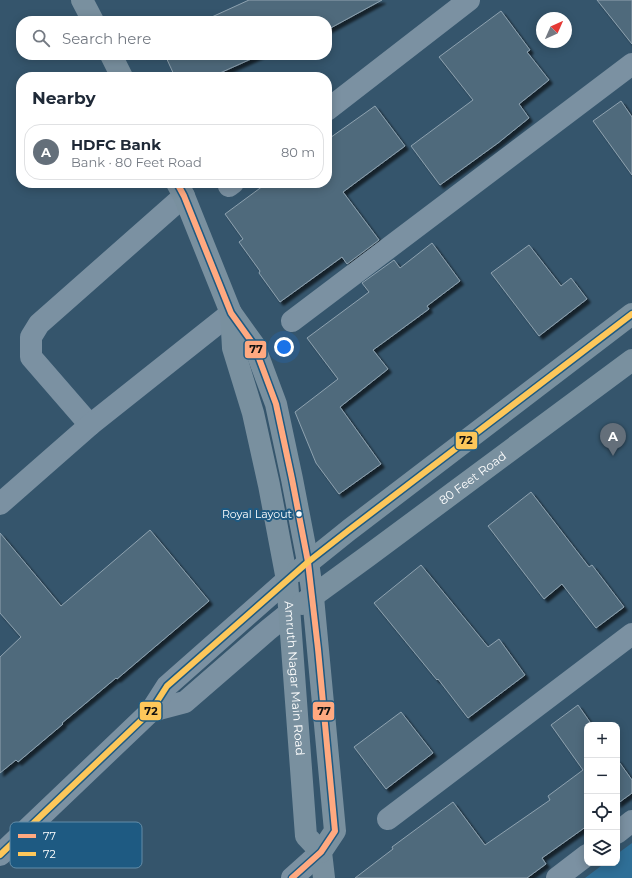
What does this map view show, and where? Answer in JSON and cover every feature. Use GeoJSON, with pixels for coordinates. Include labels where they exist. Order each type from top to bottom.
{"type":"FeatureCollection","features":[{"type":"Feature","properties":{"kind":"main road"},"geometry":{"type":"LineString","coordinates":[[82,0],[90,16]]}},
{"type":"Feature","properties":{"kind":"main road"},"geometry":{"type":"LineString","coordinates":[[114,60],[120,72]]}},
{"type":"Feature","properties":{"kind":"main road","name":"Amruth Nagar Main Road"},"geometry":{"type":"LineString","coordinates":[[181,189],[231,313],[254,345],[276,404],[292,479],[308,562],[313,597],[335,831],[321,852],[306,836],[299,721],[287,580],[270,485],[254,421],[233,348],[231,313]]}},
{"type":"Feature","properties":{"kind":"main road"},"geometry":{"type":"LineString","coordinates":[[287,580],[349,530],[632,314]]}},
{"type":"Feature","properties":{"kind":"main road","name":"80 Feet Road"},"geometry":{"type":"LineString","coordinates":[[289,613],[313,597],[632,360]]}},
{"type":"Feature","properties":{"kind":"main road"},"geometry":{"type":"LineString","coordinates":[[321,852],[324,878]]}},
{"type":"Feature","properties":{"kind":"street"},"geometry":{"type":"LineString","coordinates":[[332,106],[469,0]]}},
{"type":"Feature","properties":{"kind":"street"},"geometry":{"type":"LineString","coordinates":[[292,321],[632,64]]}},
{"type":"Feature","properties":{"kind":"street"},"geometry":{"type":"LineString","coordinates":[[90,425],[31,357],[31,337],[39,324],[181,189]]}},
{"type":"Feature","properties":{"kind":"street"},"geometry":{"type":"LineString","coordinates":[[0,504],[90,425],[231,313]]}},
{"type":"Feature","properties":{"kind":"street"},"geometry":{"type":"LineString","coordinates":[[35,822],[151,711],[167,686],[287,580]]}},
{"type":"Feature","properties":{"kind":"street"},"geometry":{"type":"LineString","coordinates":[[151,711],[185,702],[289,613]]}},
{"type":"Feature","properties":{"kind":"street"},"geometry":{"type":"LineString","coordinates":[[388,819],[632,634]]}},
{"type":"Feature","properties":{"kind":"street"},"geometry":{"type":"LineString","coordinates":[[620,831],[632,821]]}},
{"type":"Feature","properties":{"kind":"street"},"geometry":{"type":"LineString","coordinates":[[0,855],[10,845]]}},
{"type":"Feature","properties":{"kind":"street"},"geometry":{"type":"LineString","coordinates":[[292,878],[321,852]]}},
{"type":"Feature","properties":{"kind":"street"},"geometry":{"type":"LineString","coordinates":[[557,878],[584,857]]}},
{"type":"Feature","properties":{"kind":"shaded area"},"geometry":{"type":"Polygon","coordinates":[[[632,843],[632,878],[585,878],[601,866],[620,866],[620,852],[632,843]]]}},
{"type":"Feature","properties":{"kind":"building"},"geometry":{"type":"Polygon","coordinates":[[[249,0],[382,0],[332,27],[332,16],[214,16],[249,0]]]}},
{"type":"Feature","properties":{"kind":"building"},"geometry":{"type":"Polygon","coordinates":[[[597,0],[632,0],[632,44],[597,0]]]}},
{"type":"Feature","properties":{"kind":"building"},"geometry":{"type":"Polygon","coordinates":[[[501,11],[530,50],[527,52],[549,80],[519,104],[529,118],[498,143],[440,185],[411,146],[473,100],[439,57],[501,11]]]}},
{"type":"Feature","properties":{"kind":"building"},"geometry":{"type":"Polygon","coordinates":[[[167,60],[249,60],[222,72],[173,72],[167,60]]]}},
{"type":"Feature","properties":{"kind":"building"},"geometry":{"type":"Polygon","coordinates":[[[621,101],[632,117],[632,175],[593,121],[621,101]]]}},
{"type":"Feature","properties":{"kind":"building"},"geometry":{"type":"Polygon","coordinates":[[[375,106],[405,146],[343,192],[379,240],[347,264],[342,257],[280,302],[239,242],[243,239],[225,214],[260,188],[332,188],[332,136],[375,106]]]}},
{"type":"Feature","properties":{"kind":"building"},"geometry":{"type":"Polygon","coordinates":[[[432,243],[460,281],[427,306],[429,309],[373,350],[388,369],[340,407],[381,464],[339,494],[316,463],[295,412],[338,379],[307,338],[369,292],[362,283],[394,260],[400,268],[432,243]]]}},
{"type":"Feature","properties":{"kind":"building"},"geometry":{"type":"Polygon","coordinates":[[[529,245],[561,286],[571,278],[587,299],[539,336],[491,273],[529,245]]]}},
{"type":"Feature","properties":{"kind":"building"},"geometry":{"type":"Polygon","coordinates":[[[531,492],[589,567],[592,565],[624,607],[596,628],[562,584],[544,599],[488,526],[531,492]]]}},
{"type":"Feature","properties":{"kind":"building"},"geometry":{"type":"Polygon","coordinates":[[[150,530],[209,601],[117,679],[116,678],[62,723],[63,724],[18,762],[16,760],[0,773],[0,657],[21,637],[0,613],[0,533],[61,606],[150,530]]]}},
{"type":"Feature","properties":{"kind":"building"},"geometry":{"type":"Polygon","coordinates":[[[421,565],[488,647],[499,639],[525,675],[468,718],[438,679],[437,680],[374,603],[421,565]]]}},
{"type":"Feature","properties":{"kind":"building"},"geometry":{"type":"Polygon","coordinates":[[[578,705],[590,722],[584,722],[584,828],[542,858],[546,864],[527,878],[355,878],[393,849],[392,847],[453,802],[485,845],[550,800],[548,796],[583,770],[551,725],[578,705]]]}},
{"type":"Feature","properties":{"kind":"building"},"geometry":{"type":"Polygon","coordinates":[[[401,712],[433,753],[386,789],[354,747],[401,712]]]}},
{"type":"Feature","properties":{"kind":"building"},"geometry":{"type":"Polygon","coordinates":[[[620,763],[632,780],[632,793],[620,802],[620,763]]]}},
{"type":"Feature","properties":{"kind":"transit line","name":"77"},"geometry":{"type":"LineString","coordinates":[[180,188],[231,313],[254,345],[276,404],[308,562],[318,649],[335,831],[321,852],[292,878]]}},
{"type":"Feature","properties":{"kind":"transit line","name":"72"},"geometry":{"type":"LineString","coordinates":[[35,822],[151,711],[167,686],[308,562],[632,314]]}},
{"type":"Feature","properties":{"kind":"transit line","name":"72"},"geometry":{"type":"LineString","coordinates":[[0,855],[10,845]]}},
{"type":"Feature","properties":{"kind":"place","name":"HDFC Bank"},"geometry":{"type":"Point","coordinates":[613,456]}},
{"type":"Feature","properties":{"kind":"place","name":"Royal Layout"},"geometry":{"type":"Point","coordinates":[299,514]}}]}
